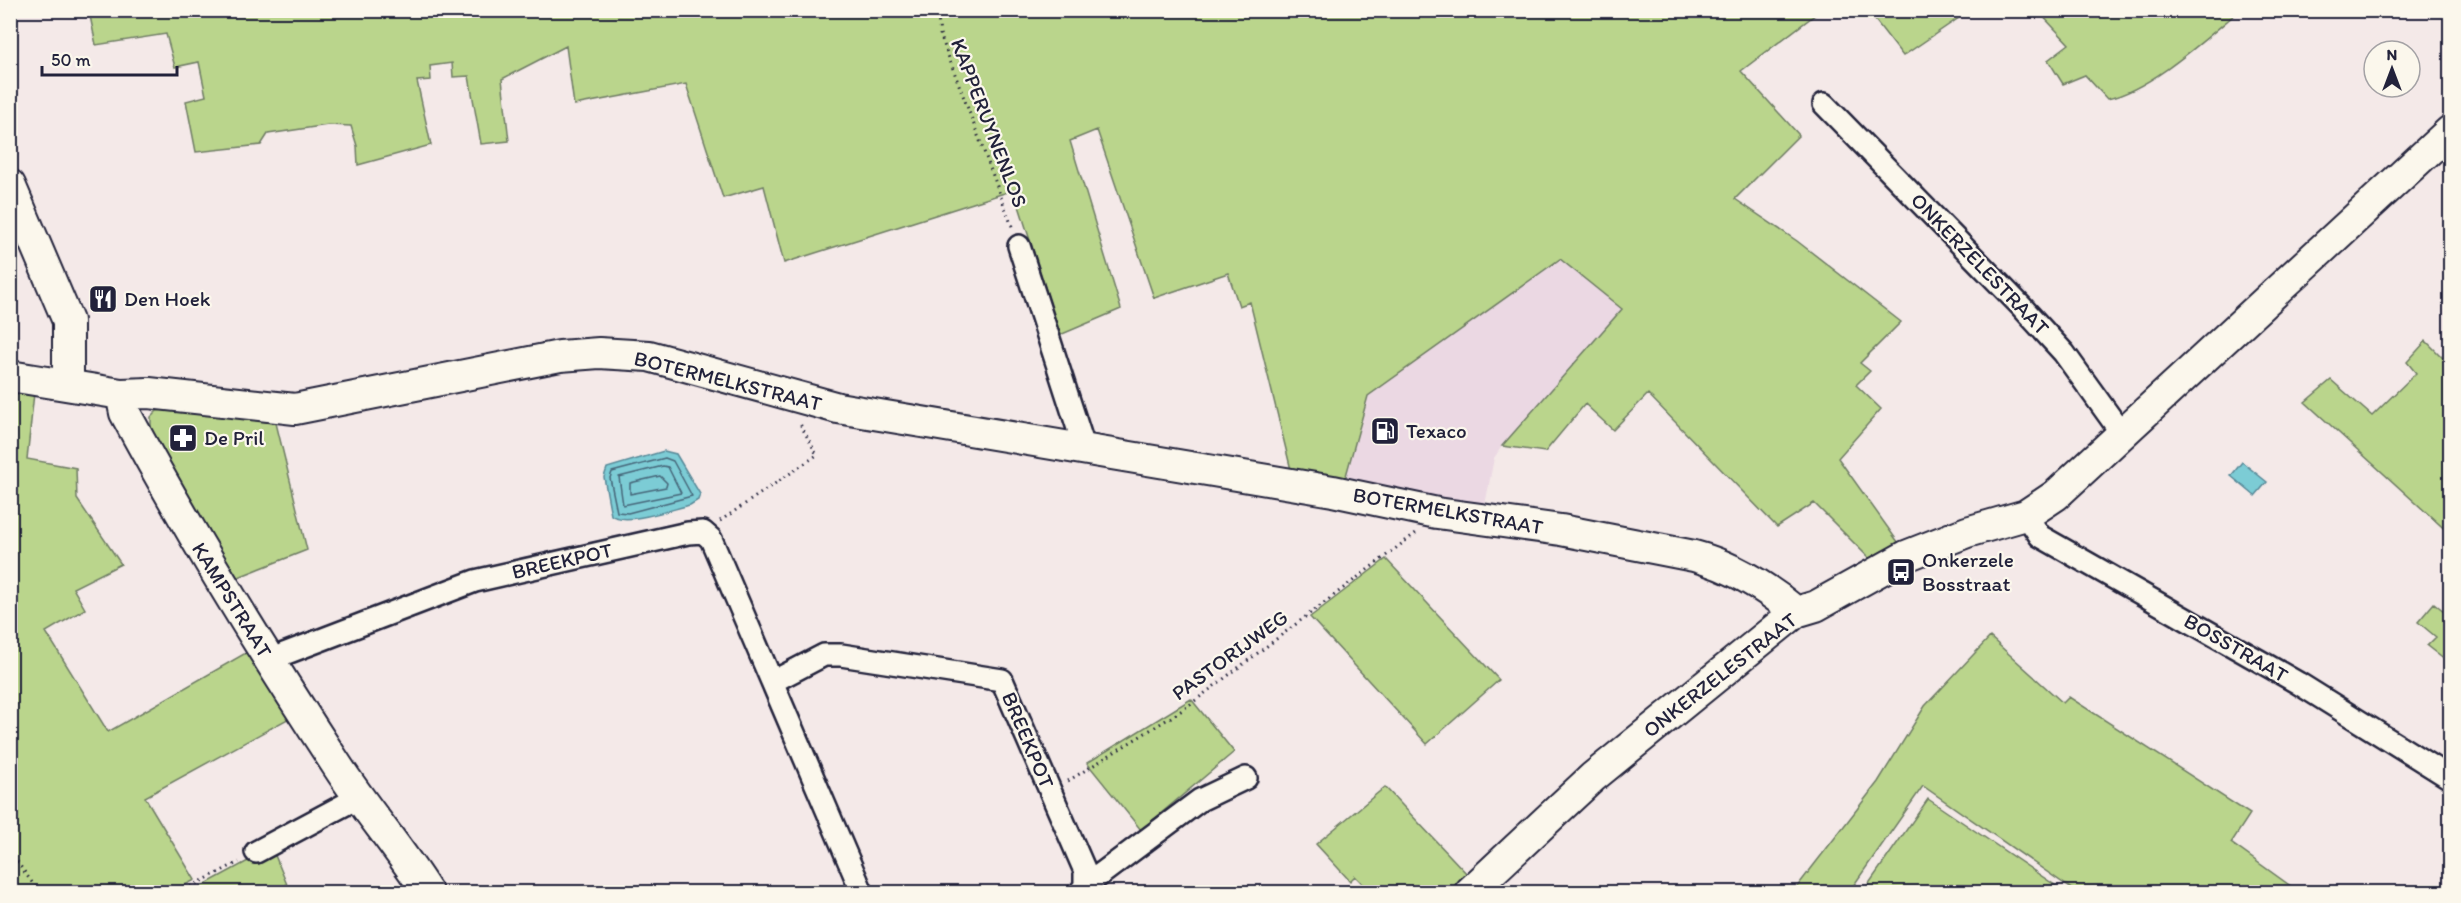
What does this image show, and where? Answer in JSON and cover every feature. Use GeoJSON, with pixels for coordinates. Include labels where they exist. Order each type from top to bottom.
{"type":"FeatureCollection","features":[{"type":"Feature","properties":{"kind":"street","name":"ONKERZELESTRAAT"},"geometry":{"type":"LineString","coordinates":[[1824,104],[2064,353],[2123,435]]}},
{"type":"Feature","properties":{"kind":"street","name":"ONKERZELESTRAAT"},"geometry":{"type":"LineString","coordinates":[[1470,892],[1593,777],[1796,612],[1816,606],[1906,556],[1967,532],[2026,515],[2066,487],[2451,130]]}},
{"type":"Feature","properties":{"kind":"street"},"geometry":{"type":"LineString","coordinates":[[10,185],[68,321],[68,384]]}},
{"type":"Feature","properties":{"kind":"street"},"geometry":{"type":"LineString","coordinates":[[1019,246],[1086,450]]}},
{"type":"Feature","properties":{"kind":"street","name":"BOTERMELKSTRAAT"},"geometry":{"type":"LineString","coordinates":[[10,376],[122,394],[149,393],[295,409],[560,356],[599,353],[649,356],[838,408],[1334,491],[1437,513],[1561,530],[1694,556],[1713,561],[1745,576],[1796,612]]}},
{"type":"Feature","properties":{"kind":"street","name":"KAMPSTRAAT"},"geometry":{"type":"LineString","coordinates":[[122,394],[124,412],[185,525],[270,662],[359,796],[428,892]]}},
{"type":"Feature","properties":{"kind":"street","name":"BOSSTRAAT"},"geometry":{"type":"LineString","coordinates":[[2026,515],[2040,536],[2046,540],[2298,683],[2451,778]]}},
{"type":"Feature","properties":{"kind":"street"},"geometry":{"type":"LineString","coordinates":[[703,532],[711,539],[774,681],[862,892]]}},
{"type":"Feature","properties":{"kind":"street","name":"BREEKPOT"},"geometry":{"type":"LineString","coordinates":[[270,662],[284,654],[475,581],[688,533],[703,532]]}},
{"type":"Feature","properties":{"kind":"street","name":"BREEKPOT"},"geometry":{"type":"LineString","coordinates":[[774,681],[824,655],[841,655],[1002,680],[1085,871],[1083,889]]}},
{"type":"Feature","properties":{"kind":"street","name":"BREEKPOT"},"geometry":{"type":"LineString","coordinates":[[1083,889],[1200,800],[1246,778]]}},
{"type":"Feature","properties":{"kind":"street"},"geometry":{"type":"LineString","coordinates":[[256,852],[359,796]]}},
{"type":"Feature","properties":{"kind":"path","name":"KAPPERUYNENLOS"},"geometry":{"type":"LineString","coordinates":[[938,10],[940,34],[1019,246]]}},
{"type":"Feature","properties":{"kind":"path"},"geometry":{"type":"LineString","coordinates":[[703,532],[817,455],[783,393]]}},
{"type":"Feature","properties":{"kind":"path","name":"PASTORIJWEG"},"geometry":{"type":"LineString","coordinates":[[1051,791],[1184,709],[1419,531]]}},
{"type":"Feature","properties":{"kind":"path"},"geometry":{"type":"LineString","coordinates":[[10,852],[39,892]]}},
{"type":"Feature","properties":{"kind":"path"},"geometry":{"type":"LineString","coordinates":[[180,892],[256,852]]}},
{"type":"Feature","properties":{"kind":"shaded area"},"geometry":{"type":"Polygon","coordinates":[[[1560,258],[1622,309],[1502,446],[1494,458],[1485,505],[1344,483],[1368,396],[1560,258]]]}},
{"type":"Feature","properties":{"kind":"green space"},"geometry":{"type":"Polygon","coordinates":[[[89,11],[1820,11],[1741,71],[1799,135],[1735,199],[1797,241],[1901,322],[1860,363],[1870,371],[1856,385],[1881,409],[1838,458],[1903,549],[1874,563],[1814,503],[1777,527],[1648,394],[1613,430],[1585,404],[1545,452],[1502,446],[1622,309],[1560,259],[1368,396],[1344,483],[1292,474],[1250,302],[1239,306],[1228,273],[1154,298],[1097,130],[1070,141],[1121,309],[1060,335],[1014,190],[784,263],[764,186],[723,198],[686,84],[574,105],[566,46],[502,79],[509,141],[481,144],[469,76],[453,77],[452,63],[430,66],[431,80],[417,81],[431,145],[358,165],[357,146],[351,126],[328,125],[268,134],[261,145],[196,152],[186,101],[206,96],[199,62],[175,67],[166,34],[96,45],[89,11]]]}},
{"type":"Feature","properties":{"kind":"green space"},"geometry":{"type":"Polygon","coordinates":[[[1868,11],[1969,11],[1903,56],[1868,11]]]}},
{"type":"Feature","properties":{"kind":"green space"},"geometry":{"type":"Polygon","coordinates":[[[2038,11],[2239,11],[2158,75],[2124,94],[2107,99],[2085,75],[2063,84],[2048,60],[2069,44],[2038,11]]]}},
{"type":"Feature","properties":{"kind":"green space"},"geometry":{"type":"Polygon","coordinates":[[[2426,341],[2448,363],[2450,362],[2450,534],[2305,402],[2331,380],[2372,416],[2416,373],[2407,362],[2426,341]]]}},
{"type":"Feature","properties":{"kind":"green space"},"geometry":{"type":"Polygon","coordinates":[[[11,389],[34,393],[27,459],[76,468],[77,499],[121,564],[73,588],[85,609],[46,632],[108,732],[251,650],[295,715],[145,797],[195,880],[171,892],[11,892],[10,648],[15,645],[10,636],[11,389]]]}},
{"type":"Feature","properties":{"kind":"green space"},"geometry":{"type":"Polygon","coordinates":[[[169,409],[276,423],[307,550],[236,578],[151,432],[151,417],[157,411],[169,409]]]}},
{"type":"Feature","properties":{"kind":"green space"},"geometry":{"type":"Polygon","coordinates":[[[1386,559],[1499,680],[1427,744],[1310,617],[1386,559]]]}},
{"type":"Feature","properties":{"kind":"green space"},"geometry":{"type":"Polygon","coordinates":[[[2434,603],[2450,616],[2450,664],[2427,646],[2436,637],[2418,622],[2434,603]]]}},
{"type":"Feature","properties":{"kind":"green space"},"geometry":{"type":"Polygon","coordinates":[[[1990,637],[2063,703],[2069,697],[2250,814],[2231,843],[2299,892],[2076,892],[1923,786],[1849,892],[1793,892],[1878,782],[1925,706],[1990,637]]]}},
{"type":"Feature","properties":{"kind":"green space"},"geometry":{"type":"Polygon","coordinates":[[[1191,699],[1234,752],[1141,830],[1087,763],[1191,699]]]}},
{"type":"Feature","properties":{"kind":"green space"},"geometry":{"type":"Polygon","coordinates":[[[1385,787],[1467,874],[1447,892],[1371,892],[1355,876],[1350,881],[1316,844],[1385,787]]]}},
{"type":"Feature","properties":{"kind":"green space"},"geometry":{"type":"Polygon","coordinates":[[[1928,799],[2065,892],[1863,892],[1928,799]]]}},
{"type":"Feature","properties":{"kind":"green space"},"geometry":{"type":"Polygon","coordinates":[[[272,848],[290,892],[191,892],[272,848]]]}},
{"type":"Feature","properties":{"kind":"water"},"geometry":{"type":"Polygon","coordinates":[[[664,451],[676,454],[700,494],[698,500],[690,505],[638,518],[618,518],[611,515],[604,477],[607,468],[664,451]]]}},
{"type":"Feature","properties":{"kind":"water"},"geometry":{"type":"Polygon","coordinates":[[[2242,462],[2267,482],[2255,496],[2231,476],[2242,462]]]}},
{"type":"Feature","properties":{"kind":"place","name":"Den Hoek"},"geometry":{"type":"Point","coordinates":[103,299]}},
{"type":"Feature","properties":{"kind":"place","name":"Texaco"},"geometry":{"type":"Point","coordinates":[1385,431]}},
{"type":"Feature","properties":{"kind":"place","name":"De Pril"},"geometry":{"type":"Point","coordinates":[183,438]}},
{"type":"Feature","properties":{"kind":"place","name":"Onkerzele Bosstraat"},"geometry":{"type":"Point","coordinates":[1901,572]}}]}
